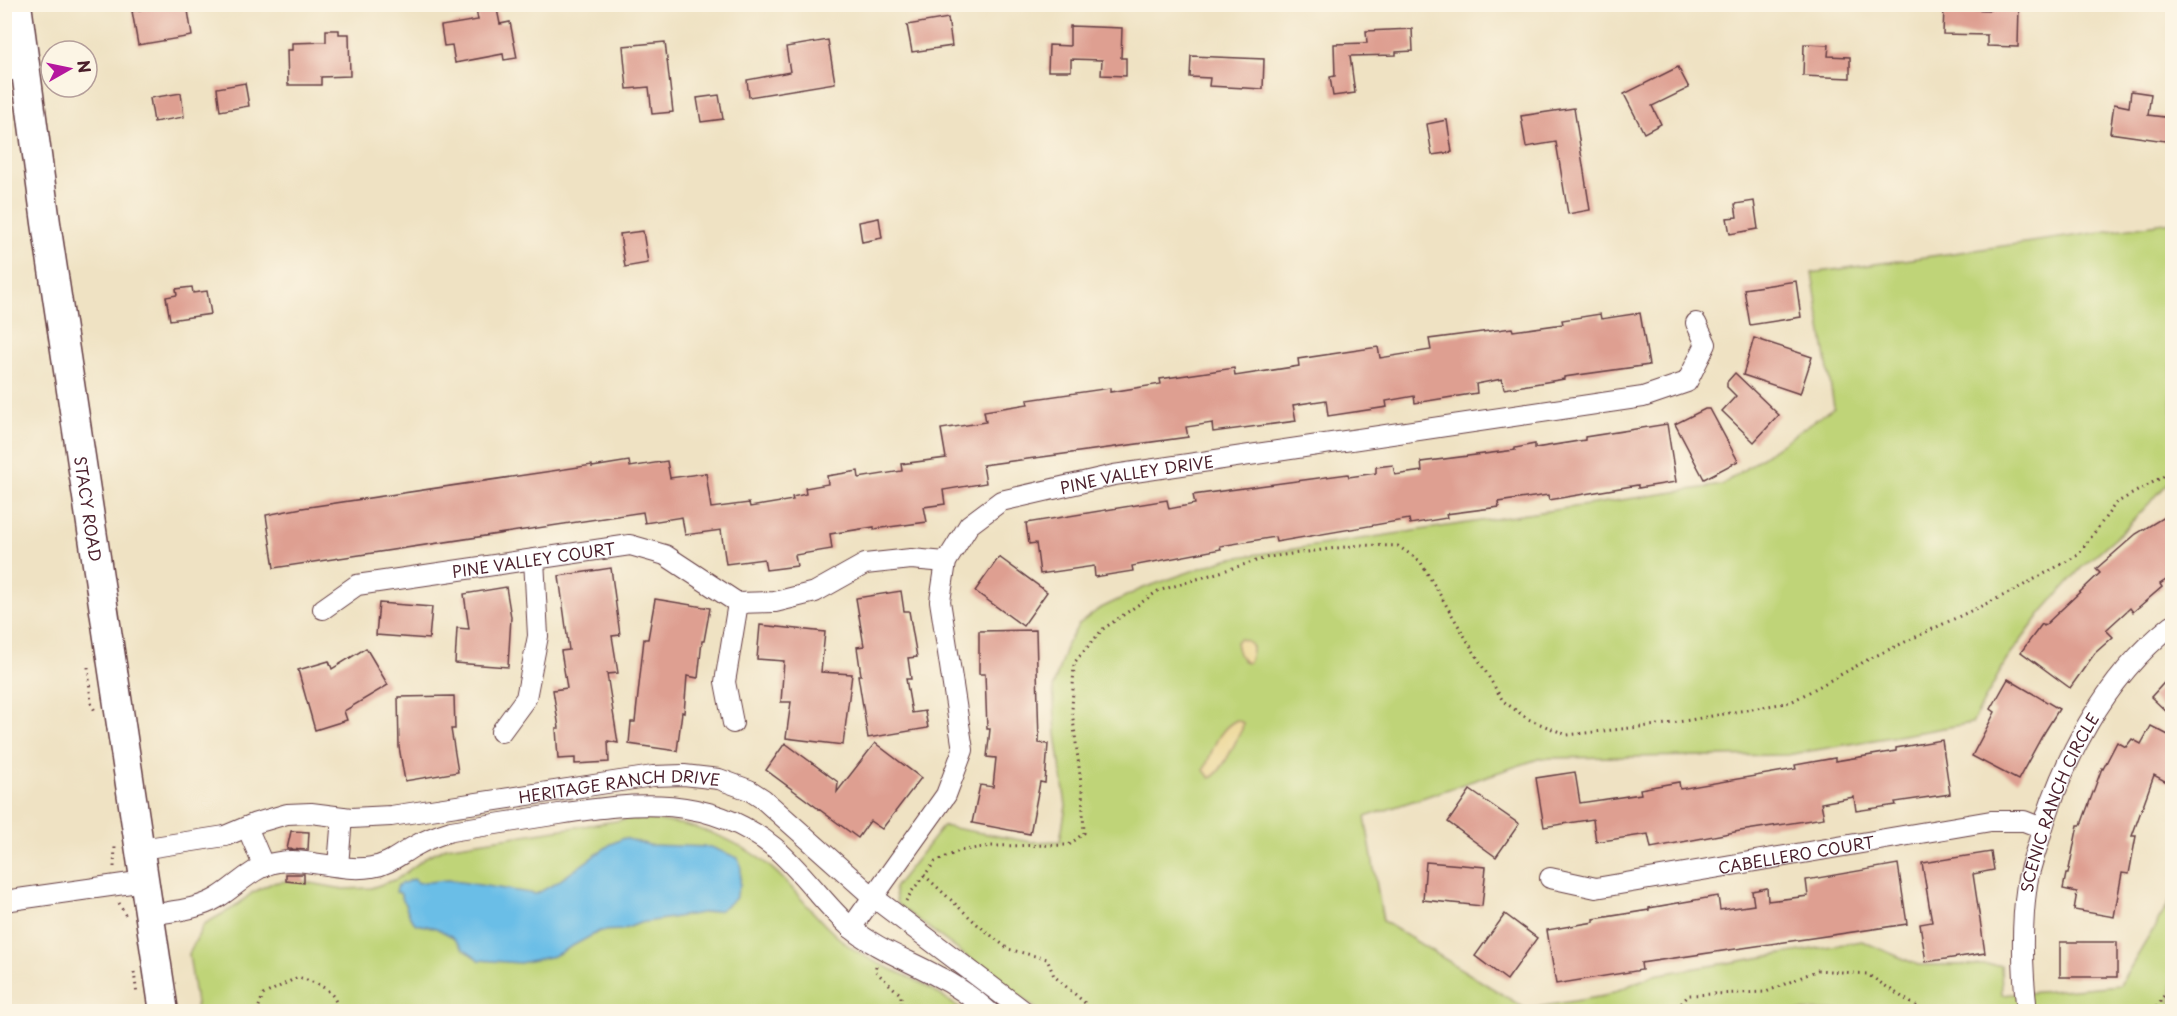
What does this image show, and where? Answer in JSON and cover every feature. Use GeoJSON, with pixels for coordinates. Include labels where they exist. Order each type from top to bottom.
{"type":"FeatureCollection","features":[{"type":"Feature","properties":{"kind":"main road","name":"STACY ROAD"},"geometry":{"type":"LineString","coordinates":[[17,4],[15,69],[46,223],[164,1011]]}},
{"type":"Feature","properties":{"kind":"street","name":"PINE VALLEY DRIVE"},"geometry":{"type":"LineString","coordinates":[[851,928],[946,795],[963,750],[940,601],[946,562],[969,525],[1001,501],[1114,475],[1643,397],[1687,382],[1706,344],[1696,323]]}},
{"type":"Feature","properties":{"kind":"street","name":"PINE VALLEY COURT"},"geometry":{"type":"LineString","coordinates":[[323,609],[357,585],[630,545],[665,555],[738,603]]}},
{"type":"Feature","properties":{"kind":"street"},"geometry":{"type":"LineString","coordinates":[[501,732],[526,698],[538,636],[534,559]]}},
{"type":"Feature","properties":{"kind":"street"},"geometry":{"type":"LineString","coordinates":[[733,723],[725,682],[738,603],[775,602],[815,592],[865,564],[911,559],[946,562]]}},
{"type":"Feature","properties":{"kind":"street","name":"SCENIC RANCH CIRCLE"},"geometry":{"type":"LineString","coordinates":[[2027,1011],[2023,983],[2024,917],[2028,882],[2042,828],[2061,776],[2082,735],[2121,675],[2172,625]]}},
{"type":"Feature","properties":{"kind":"street","name":"HERITAGE RANCH DRIVE"},"geometry":{"type":"LineString","coordinates":[[141,849],[213,838],[287,814],[311,813],[372,818],[413,814],[653,776],[700,776],[732,783],[763,799],[873,897],[899,914],[1025,1011]]}},
{"type":"Feature","properties":{"kind":"street","name":"HERITAGE RANCH DRIVE"},"geometry":{"type":"LineString","coordinates":[[150,915],[203,905],[256,870],[291,861],[356,868],[380,866],[391,862],[425,840],[451,831],[618,805],[662,804],[697,810],[718,817],[759,837],[791,864],[821,899],[851,928],[878,947],[957,987],[989,1011]]}},
{"type":"Feature","properties":{"kind":"street"},"geometry":{"type":"LineString","coordinates":[[338,866],[342,817]]}},
{"type":"Feature","properties":{"kind":"street","name":"CABELLERO COURT"},"geometry":{"type":"LineString","coordinates":[[1550,878],[1596,888],[1991,821],[2024,821],[2042,828]]}},
{"type":"Feature","properties":{"kind":"street"},"geometry":{"type":"LineString","coordinates":[[247,827],[264,867]]}},
{"type":"Feature","properties":{"kind":"street"},"geometry":{"type":"LineString","coordinates":[[4,902],[145,881]]}},
{"type":"Feature","properties":{"kind":"path"},"geometry":{"type":"LineString","coordinates":[[899,914],[912,891],[935,862],[959,851],[990,846],[1069,845],[1084,833],[1082,790],[1072,711],[1074,663],[1103,629],[1158,591],[1269,557],[1360,545],[1398,546],[1420,561],[1503,701],[1528,719],[1567,735],[1667,724],[1791,702],[1869,659],[2013,591],[2078,555],[2116,503],[2166,475],[2172,455]]}},
{"type":"Feature","properties":{"kind":"path"},"geometry":{"type":"LineString","coordinates":[[924,876],[1008,949],[1047,959],[1054,976],[1092,1011]]}},
{"type":"Feature","properties":{"kind":"path"},"geometry":{"type":"LineString","coordinates":[[878,947],[875,971],[901,994],[901,1011]]}},
{"type":"Feature","properties":{"kind":"path"},"geometry":{"type":"LineString","coordinates":[[1673,1011],[1689,995],[1766,992],[1818,970],[1867,974],[1925,1011]]}},
{"type":"Feature","properties":{"kind":"path"},"geometry":{"type":"LineString","coordinates":[[257,1011],[262,995],[298,977],[325,986],[338,1004],[338,1011]]}},
{"type":"Feature","properties":{"kind":"path"},"geometry":{"type":"LineString","coordinates":[[2153,1011],[2172,984]]}},
{"type":"Feature","properties":{"kind":"green space"},"geometry":{"type":"Polygon","coordinates":[[[2172,222],[2172,479],[2126,528],[2082,567],[2042,612],[2006,661],[1972,723],[1787,755],[1541,758],[1365,817],[1383,921],[1526,1009],[1604,996],[1654,975],[1862,941],[1918,965],[2001,965],[2002,995],[2120,985],[2172,898],[2172,1011],[1039,1011],[897,904],[894,888],[943,826],[1031,842],[1060,841],[1066,806],[1056,734],[1053,687],[1067,644],[1079,624],[1099,609],[1141,589],[1226,559],[1722,485],[1834,407],[1812,273],[2172,222]]]}},
{"type":"Feature","properties":{"kind":"green space"},"geometry":{"type":"Polygon","coordinates":[[[629,819],[673,823],[695,828],[735,844],[772,868],[824,924],[849,946],[872,960],[926,986],[963,1011],[197,1011],[189,954],[204,924],[272,883],[294,880],[343,889],[371,888],[397,879],[428,856],[446,847],[629,819]]]}},
{"type":"Feature","properties":{"kind":"sand"},"geometry":{"type":"Polygon","coordinates":[[[1239,639],[1248,641],[1252,646],[1249,662],[1246,663],[1239,654],[1236,642],[1239,639]]]}},
{"type":"Feature","properties":{"kind":"sand"},"geometry":{"type":"Polygon","coordinates":[[[1237,720],[1243,723],[1242,729],[1224,764],[1210,778],[1204,770],[1213,749],[1220,735],[1237,720]]]}},
{"type":"Feature","properties":{"kind":"water"},"geometry":{"type":"Polygon","coordinates":[[[624,838],[649,845],[711,847],[738,858],[741,868],[740,885],[735,899],[720,910],[640,923],[622,930],[600,931],[554,956],[520,963],[479,960],[463,949],[451,936],[436,928],[416,924],[411,919],[400,893],[396,892],[398,885],[414,879],[419,883],[448,880],[536,894],[556,883],[611,844],[624,838]]]}},
{"type":"Feature","properties":{"kind":"building"},"geometry":{"type":"Polygon","coordinates":[[[187,4],[192,36],[138,45],[132,11],[187,4]]]}},
{"type":"Feature","properties":{"kind":"building"},"geometry":{"type":"Polygon","coordinates":[[[475,4],[496,4],[500,24],[510,22],[517,58],[504,60],[503,54],[455,63],[452,45],[444,46],[441,26],[478,20],[475,4]]]}},
{"type":"Feature","properties":{"kind":"building"},"geometry":{"type":"Polygon","coordinates":[[[1990,4],[2019,4],[2018,47],[1987,46],[1987,35],[1943,34],[1944,8],[1990,10],[1990,4]]]}},
{"type":"Feature","properties":{"kind":"building"},"geometry":{"type":"Polygon","coordinates":[[[948,18],[952,46],[912,52],[907,25],[948,18]]]}},
{"type":"Feature","properties":{"kind":"building"},"geometry":{"type":"Polygon","coordinates":[[[1070,26],[1122,28],[1121,58],[1126,58],[1126,76],[1101,75],[1102,60],[1071,59],[1071,71],[1048,71],[1049,45],[1070,46],[1070,26]]]}},
{"type":"Feature","properties":{"kind":"building"},"geometry":{"type":"Polygon","coordinates":[[[1412,29],[1413,51],[1396,52],[1396,55],[1350,56],[1355,93],[1333,96],[1330,77],[1335,76],[1334,44],[1367,43],[1366,31],[1412,29]]]}},
{"type":"Feature","properties":{"kind":"building"},"geometry":{"type":"Polygon","coordinates":[[[326,30],[339,30],[339,34],[349,34],[350,76],[321,77],[321,85],[288,85],[287,50],[292,50],[292,43],[326,42],[326,30]]]}},
{"type":"Feature","properties":{"kind":"building"},"geometry":{"type":"Polygon","coordinates":[[[828,40],[835,83],[749,97],[747,80],[790,72],[786,47],[828,40]]]}},
{"type":"Feature","properties":{"kind":"building"},"geometry":{"type":"Polygon","coordinates":[[[665,42],[673,112],[652,114],[649,87],[627,89],[623,46],[665,42]]]}},
{"type":"Feature","properties":{"kind":"building"},"geometry":{"type":"Polygon","coordinates":[[[1804,44],[1829,45],[1828,56],[1850,57],[1850,78],[1803,76],[1804,44]]]}},
{"type":"Feature","properties":{"kind":"building"},"geometry":{"type":"Polygon","coordinates":[[[1191,56],[1264,59],[1263,89],[1209,86],[1210,78],[1190,77],[1191,56]]]}},
{"type":"Feature","properties":{"kind":"building"},"geometry":{"type":"Polygon","coordinates":[[[1678,67],[1689,88],[1652,106],[1661,124],[1644,133],[1624,94],[1678,67]]]}},
{"type":"Feature","properties":{"kind":"building"},"geometry":{"type":"Polygon","coordinates":[[[245,83],[249,106],[220,111],[217,88],[245,83]]]}},
{"type":"Feature","properties":{"kind":"building"},"geometry":{"type":"Polygon","coordinates":[[[2131,91],[2151,94],[2148,115],[2172,118],[2172,142],[2110,133],[2114,104],[2129,107],[2131,91]]]}},
{"type":"Feature","properties":{"kind":"building"},"geometry":{"type":"Polygon","coordinates":[[[181,93],[184,117],[154,122],[150,98],[181,93]]]}},
{"type":"Feature","properties":{"kind":"building"},"geometry":{"type":"Polygon","coordinates":[[[719,95],[723,119],[701,122],[697,98],[719,95]]]}},
{"type":"Feature","properties":{"kind":"building"},"geometry":{"type":"Polygon","coordinates":[[[1574,108],[1590,210],[1568,214],[1556,142],[1526,147],[1521,116],[1574,108]]]}},
{"type":"Feature","properties":{"kind":"building"},"geometry":{"type":"Polygon","coordinates":[[[1447,120],[1452,152],[1432,155],[1427,124],[1447,120]]]}},
{"type":"Feature","properties":{"kind":"building"},"geometry":{"type":"Polygon","coordinates":[[[1754,201],[1758,229],[1730,234],[1727,218],[1737,217],[1735,204],[1754,201]]]}},
{"type":"Feature","properties":{"kind":"building"},"geometry":{"type":"Polygon","coordinates":[[[879,218],[882,238],[862,242],[859,222],[879,218]]]}},
{"type":"Feature","properties":{"kind":"building"},"geometry":{"type":"Polygon","coordinates":[[[643,231],[648,263],[625,267],[620,234],[643,231]]]}},
{"type":"Feature","properties":{"kind":"building"},"geometry":{"type":"Polygon","coordinates":[[[1796,281],[1801,317],[1750,325],[1744,289],[1796,281]]]}},
{"type":"Feature","properties":{"kind":"building"},"geometry":{"type":"Polygon","coordinates":[[[192,287],[193,293],[207,291],[211,314],[170,320],[166,297],[177,295],[176,289],[192,287]]]}},
{"type":"Feature","properties":{"kind":"building"},"geometry":{"type":"Polygon","coordinates":[[[1640,313],[1649,365],[1564,377],[1564,379],[1504,389],[1502,379],[1476,384],[1477,393],[1415,403],[1414,396],[1386,401],[1387,407],[1328,416],[1326,400],[1293,405],[1296,421],[1213,432],[1212,423],[1186,427],[1188,437],[983,465],[986,483],[943,490],[945,504],[924,507],[927,522],[830,534],[832,549],[795,555],[797,566],[766,570],[764,559],[726,564],[721,530],[685,535],[682,517],[645,523],[643,512],[274,568],[266,515],[302,508],[629,461],[630,467],[667,461],[670,478],[706,473],[711,508],[749,503],[750,507],[793,500],[792,497],[806,494],[805,488],[828,484],[827,476],[858,471],[859,478],[902,471],[901,464],[946,458],[941,429],[986,422],[984,411],[1028,404],[1027,400],[1110,388],[1110,392],[1161,384],[1160,379],[1234,368],[1235,376],[1299,366],[1298,359],[1378,347],[1380,358],[1431,350],[1429,339],[1563,324],[1562,320],[1600,314],[1601,319],[1640,313]]]}},
{"type":"Feature","properties":{"kind":"building"},"geometry":{"type":"Polygon","coordinates":[[[1754,338],[1812,357],[1800,394],[1743,375],[1754,338]]]}},
{"type":"Feature","properties":{"kind":"building"},"geometry":{"type":"Polygon","coordinates":[[[1735,373],[1779,415],[1754,442],[1722,411],[1736,396],[1727,387],[1727,382],[1735,373]]]}},
{"type":"Feature","properties":{"kind":"building"},"geometry":{"type":"Polygon","coordinates":[[[1705,409],[1710,409],[1738,461],[1704,479],[1675,424],[1705,409]]]}},
{"type":"Feature","properties":{"kind":"building"},"geometry":{"type":"Polygon","coordinates":[[[1667,424],[1676,482],[1638,488],[1638,485],[1549,500],[1548,495],[1498,502],[1499,507],[1446,514],[1447,518],[1410,524],[1409,519],[1276,542],[1275,537],[1220,546],[1221,549],[1132,566],[1133,571],[1095,577],[1094,566],[1040,574],[1036,543],[1029,544],[1026,523],[1167,500],[1169,509],[1195,504],[1193,495],[1348,474],[1349,477],[1376,473],[1376,467],[1393,465],[1395,475],[1422,471],[1421,462],[1515,450],[1515,448],[1535,444],[1535,448],[1585,440],[1585,437],[1667,424]]]}},
{"type":"Feature","properties":{"kind":"building"},"geometry":{"type":"Polygon","coordinates":[[[2172,512],[2172,576],[2160,584],[2162,587],[2133,612],[2130,608],[2106,630],[2113,637],[2095,653],[2070,688],[2021,652],[2042,624],[2044,626],[2100,573],[2096,569],[2136,534],[2172,512]]]}},
{"type":"Feature","properties":{"kind":"building"},"geometry":{"type":"Polygon","coordinates":[[[999,557],[1047,592],[1023,626],[975,591],[999,557]]]}},
{"type":"Feature","properties":{"kind":"building"},"geometry":{"type":"Polygon","coordinates":[[[611,568],[620,635],[612,636],[618,673],[607,674],[618,743],[608,741],[609,762],[575,764],[575,758],[558,759],[556,728],[559,728],[553,690],[567,688],[561,651],[569,650],[559,576],[611,568]]]}},
{"type":"Feature","properties":{"kind":"building"},"geometry":{"type":"Polygon","coordinates":[[[506,587],[511,617],[508,667],[455,663],[457,628],[469,629],[464,594],[506,587]]]}},
{"type":"Feature","properties":{"kind":"building"},"geometry":{"type":"Polygon","coordinates":[[[901,591],[904,611],[909,611],[917,657],[908,658],[911,679],[906,679],[912,713],[925,711],[928,728],[868,738],[858,675],[861,675],[857,647],[864,646],[856,598],[901,591]]]}},
{"type":"Feature","properties":{"kind":"building"},"geometry":{"type":"Polygon","coordinates":[[[655,599],[710,608],[704,641],[702,641],[698,678],[687,676],[684,713],[682,712],[677,751],[629,744],[631,722],[635,722],[644,639],[648,639],[655,599]]]}},
{"type":"Feature","properties":{"kind":"building"},"geometry":{"type":"Polygon","coordinates":[[[379,603],[432,607],[429,639],[376,635],[379,603]]]}},
{"type":"Feature","properties":{"kind":"building"},"geometry":{"type":"Polygon","coordinates":[[[760,625],[825,632],[821,672],[852,674],[843,745],[786,738],[791,702],[781,702],[784,661],[757,659],[760,625]]]}},
{"type":"Feature","properties":{"kind":"building"},"geometry":{"type":"Polygon","coordinates":[[[1036,630],[1039,743],[1048,744],[1045,783],[1040,782],[1030,834],[972,823],[980,785],[993,787],[996,758],[987,757],[990,729],[987,729],[985,674],[979,674],[979,631],[1036,630]]]}},
{"type":"Feature","properties":{"kind":"building"},"geometry":{"type":"Polygon","coordinates":[[[366,648],[388,685],[344,711],[347,720],[315,730],[298,670],[329,661],[332,669],[366,648]]]}},
{"type":"Feature","properties":{"kind":"building"},"geometry":{"type":"Polygon","coordinates":[[[2172,674],[2172,717],[2151,697],[2172,674]]]}},
{"type":"Feature","properties":{"kind":"building"},"geometry":{"type":"Polygon","coordinates":[[[2008,679],[2059,709],[2018,780],[1972,756],[1995,712],[1991,709],[2008,679]]]}},
{"type":"Feature","properties":{"kind":"building"},"geometry":{"type":"Polygon","coordinates":[[[454,696],[455,729],[451,729],[458,772],[405,781],[399,747],[398,697],[454,696]]]}},
{"type":"Feature","properties":{"kind":"building"},"geometry":{"type":"Polygon","coordinates":[[[2151,726],[2172,737],[2172,785],[2154,775],[2132,836],[2136,836],[2129,874],[2122,873],[2114,917],[2074,910],[2077,892],[2063,889],[2078,825],[2081,825],[2102,768],[2117,742],[2126,747],[2132,739],[2141,744],[2151,726]]]}},
{"type":"Feature","properties":{"kind":"building"},"geometry":{"type":"Polygon","coordinates":[[[1942,740],[1950,794],[1895,802],[1896,805],[1856,811],[1854,797],[1821,803],[1824,818],[1651,848],[1648,834],[1596,842],[1593,819],[1544,827],[1536,778],[1575,772],[1580,803],[1641,794],[1640,789],[1679,782],[1680,789],[1796,769],[1795,765],[1896,751],[1896,748],[1942,740]]]}},
{"type":"Feature","properties":{"kind":"building"},"geometry":{"type":"Polygon","coordinates":[[[785,743],[838,782],[837,792],[875,743],[921,778],[882,829],[870,821],[858,838],[766,770],[785,743]]]}},
{"type":"Feature","properties":{"kind":"building"},"geometry":{"type":"Polygon","coordinates":[[[1470,790],[1519,824],[1496,857],[1448,822],[1470,790]]]}},
{"type":"Feature","properties":{"kind":"building"},"geometry":{"type":"Polygon","coordinates":[[[291,831],[309,832],[308,850],[287,849],[291,831]]]}},
{"type":"Feature","properties":{"kind":"building"},"geometry":{"type":"Polygon","coordinates":[[[1991,852],[1994,870],[1973,874],[1985,953],[1926,962],[1920,924],[1932,922],[1922,863],[1991,852]]]}},
{"type":"Feature","properties":{"kind":"building"},"geometry":{"type":"Polygon","coordinates":[[[1426,862],[1486,867],[1482,906],[1423,900],[1426,862]]]}},
{"type":"Feature","properties":{"kind":"building"},"geometry":{"type":"Polygon","coordinates":[[[1898,864],[1907,924],[1641,963],[1642,970],[1556,984],[1547,930],[1718,896],[1720,910],[1754,905],[1752,891],[1767,888],[1768,901],[1808,896],[1806,880],[1898,864]]]}},
{"type":"Feature","properties":{"kind":"building"},"geometry":{"type":"Polygon","coordinates":[[[286,874],[304,874],[304,883],[286,881],[286,874]]]}},
{"type":"Feature","properties":{"kind":"building"},"geometry":{"type":"Polygon","coordinates":[[[1505,914],[1537,938],[1507,980],[1475,956],[1505,914]]]}},
{"type":"Feature","properties":{"kind":"building"},"geometry":{"type":"Polygon","coordinates":[[[2060,942],[2117,942],[2117,977],[2060,977],[2060,942]]]}}]}
